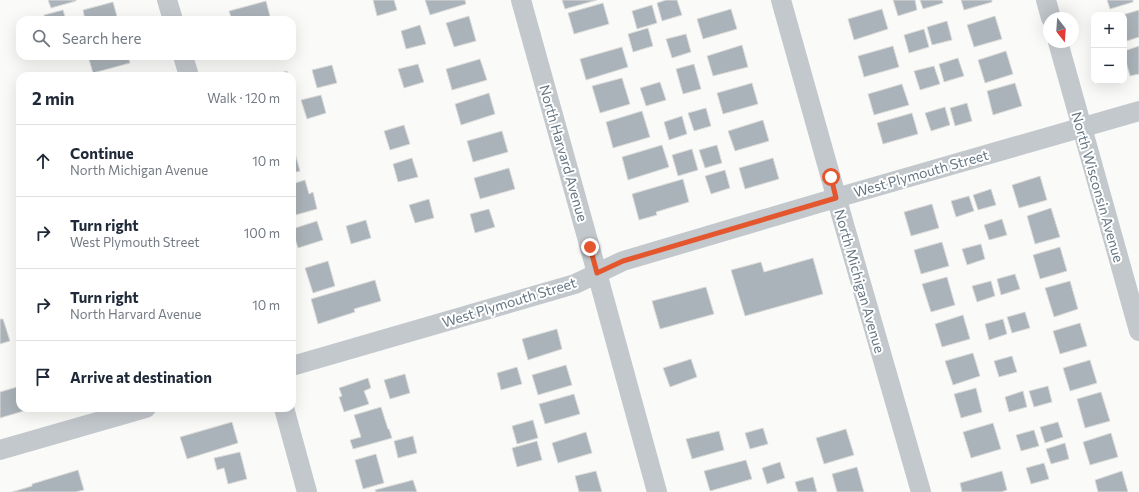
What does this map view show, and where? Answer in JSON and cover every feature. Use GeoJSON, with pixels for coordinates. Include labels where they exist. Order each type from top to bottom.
{"type":"FeatureCollection","features":[{"type":"Feature","properties":{"kind":"street"},"geometry":{"type":"LineString","coordinates":[[167,0],[172,16]]}},
{"type":"Feature","properties":{"kind":"street","name":"North Harvard Avenue"},"geometry":{"type":"LineString","coordinates":[[521,0],[657,492]]}},
{"type":"Feature","properties":{"kind":"street","name":"North Michigan Avenue"},"geometry":{"type":"LineString","coordinates":[[781,0],[836,198],[921,492]]}},
{"type":"Feature","properties":{"kind":"street"},"geometry":{"type":"LineString","coordinates":[[1046,0],[1049,12]]}},
{"type":"Feature","properties":{"kind":"street","name":"North Wisconsin Avenue"},"geometry":{"type":"LineString","coordinates":[[1060,48],[1139,332]]}},
{"type":"Feature","properties":{"kind":"street"},"geometry":{"type":"LineString","coordinates":[[185,60],[188,72]]}},
{"type":"Feature","properties":{"kind":"street","name":"West Plymouth Street"},"geometry":{"type":"LineString","coordinates":[[296,365],[574,284],[623,261],[1139,111]]}},
{"type":"Feature","properties":{"kind":"street"},"geometry":{"type":"LineString","coordinates":[[0,450],[132,412]]}},
{"type":"Feature","properties":{"kind":"street"},"geometry":{"type":"LineString","coordinates":[[285,412],[307,492]]}},
{"type":"Feature","properties":{"kind":"building"},"geometry":{"type":"Polygon","coordinates":[[[48,0],[76,0],[76,1],[51,8],[48,0]]]}},
{"type":"Feature","properties":{"kind":"building"},"geometry":{"type":"Polygon","coordinates":[[[373,0],[394,0],[397,10],[377,16],[373,0]]]}},
{"type":"Feature","properties":{"kind":"building"},"geometry":{"type":"Polygon","coordinates":[[[425,0],[465,0],[466,4],[430,15],[425,0]]]}},
{"type":"Feature","properties":{"kind":"building"},"geometry":{"type":"Polygon","coordinates":[[[562,0],[597,0],[565,9],[562,0]]]}},
{"type":"Feature","properties":{"kind":"building"},"geometry":{"type":"Polygon","coordinates":[[[666,0],[677,0],[682,15],[662,21],[657,3],[666,0]]]}},
{"type":"Feature","properties":{"kind":"building"},"geometry":{"type":"Polygon","coordinates":[[[893,0],[915,0],[917,10],[898,16],[893,0]]]}},
{"type":"Feature","properties":{"kind":"building"},"geometry":{"type":"Polygon","coordinates":[[[920,0],[942,0],[943,3],[923,9],[920,0]]]}},
{"type":"Feature","properties":{"kind":"building"},"geometry":{"type":"Polygon","coordinates":[[[961,0],[992,0],[992,2],[964,10],[961,0]]]}},
{"type":"Feature","properties":{"kind":"building"},"geometry":{"type":"Polygon","coordinates":[[[1107,0],[1133,0],[1133,2],[1110,9],[1107,0]]]}},
{"type":"Feature","properties":{"kind":"building"},"geometry":{"type":"Polygon","coordinates":[[[266,1],[270,16],[231,16],[229,11],[266,1]]]}},
{"type":"Feature","properties":{"kind":"building"},"geometry":{"type":"Polygon","coordinates":[[[113,2],[117,16],[84,16],[83,10],[113,2]]]}},
{"type":"Feature","properties":{"kind":"building"},"geometry":{"type":"Polygon","coordinates":[[[603,3],[609,24],[574,34],[568,13],[603,3]]]}},
{"type":"Feature","properties":{"kind":"building"},"geometry":{"type":"Polygon","coordinates":[[[652,5],[657,23],[637,29],[632,11],[652,5]]]}},
{"type":"Feature","properties":{"kind":"building"},"geometry":{"type":"Polygon","coordinates":[[[731,9],[737,29],[703,39],[697,19],[731,9]]]}},
{"type":"Feature","properties":{"kind":"building"},"geometry":{"type":"Polygon","coordinates":[[[882,9],[888,29],[854,40],[848,19],[882,9]]]}},
{"type":"Feature","properties":{"kind":"building"},"geometry":{"type":"Polygon","coordinates":[[[63,10],[65,16],[44,16],[63,10]]]}},
{"type":"Feature","properties":{"kind":"building"},"geometry":{"type":"Polygon","coordinates":[[[1139,10],[1139,37],[1127,41],[1127,14],[1139,10]]]}},
{"type":"Feature","properties":{"kind":"building"},"geometry":{"type":"Polygon","coordinates":[[[469,16],[476,41],[454,47],[446,23],[469,16]]]}},
{"type":"Feature","properties":{"kind":"building"},"geometry":{"type":"Polygon","coordinates":[[[995,16],[1002,39],[974,47],[967,25],[995,16]]]}},
{"type":"Feature","properties":{"kind":"building"},"geometry":{"type":"Polygon","coordinates":[[[947,21],[952,40],[932,45],[927,27],[947,21]]]}},
{"type":"Feature","properties":{"kind":"building"},"geometry":{"type":"Polygon","coordinates":[[[420,25],[426,44],[406,49],[401,31],[420,25]]]}},
{"type":"Feature","properties":{"kind":"building"},"geometry":{"type":"Polygon","coordinates":[[[648,28],[653,46],[633,52],[628,34],[648,28]]]}},
{"type":"Feature","properties":{"kind":"building"},"geometry":{"type":"Polygon","coordinates":[[[924,29],[929,47],[909,53],[904,35],[924,29]]]}},
{"type":"Feature","properties":{"kind":"building"},"geometry":{"type":"Polygon","coordinates":[[[686,34],[691,52],[672,58],[666,39],[686,34]]]}},
{"type":"Feature","properties":{"kind":"building"},"geometry":{"type":"Polygon","coordinates":[[[742,45],[748,67],[713,76],[707,56],[742,45]]]}},
{"type":"Feature","properties":{"kind":"building"},"geometry":{"type":"Polygon","coordinates":[[[893,46],[899,67],[864,77],[858,56],[893,46]]]}},
{"type":"Feature","properties":{"kind":"building"},"geometry":{"type":"Polygon","coordinates":[[[1139,46],[1139,74],[1130,76],[1127,66],[1127,50],[1139,46]]]}},
{"type":"Feature","properties":{"kind":"building"},"geometry":{"type":"Polygon","coordinates":[[[622,47],[628,67],[586,80],[580,59],[622,47]]]}},
{"type":"Feature","properties":{"kind":"building"},"geometry":{"type":"Polygon","coordinates":[[[1006,51],[1013,74],[985,83],[978,60],[1006,51]]]}},
{"type":"Feature","properties":{"kind":"building"},"geometry":{"type":"Polygon","coordinates":[[[958,58],[964,76],[944,82],[939,64],[958,58]]]}},
{"type":"Feature","properties":{"kind":"building"},"geometry":{"type":"Polygon","coordinates":[[[480,59],[487,80],[452,90],[446,69],[480,59]]]}},
{"type":"Feature","properties":{"kind":"building"},"geometry":{"type":"Polygon","coordinates":[[[89,60],[129,60],[130,63],[97,72],[93,72],[89,60]]]}},
{"type":"Feature","properties":{"kind":"building"},"geometry":{"type":"Polygon","coordinates":[[[418,64],[424,82],[404,88],[398,69],[418,64]]]}},
{"type":"Feature","properties":{"kind":"building"},"geometry":{"type":"Polygon","coordinates":[[[694,64],[701,89],[683,94],[676,69],[694,64]]]}},
{"type":"Feature","properties":{"kind":"building"},"geometry":{"type":"Polygon","coordinates":[[[332,65],[337,83],[317,88],[312,70],[332,65]]]}},
{"type":"Feature","properties":{"kind":"building"},"geometry":{"type":"Polygon","coordinates":[[[934,66],[940,84],[920,90],[914,71],[934,66]]]}},
{"type":"Feature","properties":{"kind":"building"},"geometry":{"type":"Polygon","coordinates":[[[622,78],[630,104],[600,113],[592,86],[622,78]]]}},
{"type":"Feature","properties":{"kind":"building"},"geometry":{"type":"Polygon","coordinates":[[[660,82],[666,100],[646,106],[640,88],[660,82]]]}},
{"type":"Feature","properties":{"kind":"building"},"geometry":{"type":"Polygon","coordinates":[[[752,83],[758,104],[723,114],[717,93],[752,83]]]}},
{"type":"Feature","properties":{"kind":"building"},"geometry":{"type":"Polygon","coordinates":[[[1015,83],[1022,106],[993,115],[987,91],[1015,83]]]}},
{"type":"Feature","properties":{"kind":"building"},"geometry":{"type":"Polygon","coordinates":[[[902,84],[909,105],[874,115],[868,94],[902,84]]]}},
{"type":"Feature","properties":{"kind":"building"},"geometry":{"type":"Polygon","coordinates":[[[489,93],[495,114],[461,125],[455,104],[489,93]]]}},
{"type":"Feature","properties":{"kind":"building"},"geometry":{"type":"Polygon","coordinates":[[[321,95],[326,113],[307,119],[301,100],[321,95]]]}},
{"type":"Feature","properties":{"kind":"building"},"geometry":{"type":"Polygon","coordinates":[[[967,103],[972,121],[955,126],[950,108],[967,103]]]}},
{"type":"Feature","properties":{"kind":"building"},"geometry":{"type":"Polygon","coordinates":[[[945,107],[950,125],[931,131],[925,113],[945,107]]]}},
{"type":"Feature","properties":{"kind":"building"},"geometry":{"type":"Polygon","coordinates":[[[706,108],[711,126],[694,131],[688,113],[706,108]]]}},
{"type":"Feature","properties":{"kind":"building"},"geometry":{"type":"Polygon","coordinates":[[[642,111],[650,137],[613,148],[606,122],[642,111]]]}},
{"type":"Feature","properties":{"kind":"building"},"geometry":{"type":"Polygon","coordinates":[[[912,113],[918,134],[883,144],[877,123],[912,113]]]}},
{"type":"Feature","properties":{"kind":"building"},"geometry":{"type":"Polygon","coordinates":[[[682,116],[687,134],[669,140],[664,122],[682,116]]]}},
{"type":"Feature","properties":{"kind":"building"},"geometry":{"type":"Polygon","coordinates":[[[763,120],[769,141],[735,151],[728,131],[763,120]]]}},
{"type":"Feature","properties":{"kind":"building"},"geometry":{"type":"Polygon","coordinates":[[[404,125],[410,144],[390,150],[384,131],[404,125]]]}},
{"type":"Feature","properties":{"kind":"building"},"geometry":{"type":"Polygon","coordinates":[[[502,131],[508,152],[473,162],[467,141],[502,131]]]}},
{"type":"Feature","properties":{"kind":"building"},"geometry":{"type":"Polygon","coordinates":[[[662,145],[669,167],[628,180],[622,157],[662,145]]]}},
{"type":"Feature","properties":{"kind":"building"},"geometry":{"type":"Polygon","coordinates":[[[717,145],[722,163],[705,168],[699,150],[717,145]]]}},
{"type":"Feature","properties":{"kind":"building"},"geometry":{"type":"Polygon","coordinates":[[[692,149],[698,170],[678,176],[672,155],[692,149]]]}},
{"type":"Feature","properties":{"kind":"building"},"geometry":{"type":"Polygon","coordinates":[[[296,157],[300,171],[296,172],[296,157]]]}},
{"type":"Feature","properties":{"kind":"building"},"geometry":{"type":"Polygon","coordinates":[[[412,158],[418,177],[398,182],[393,164],[412,158]]]}},
{"type":"Feature","properties":{"kind":"building"},"geometry":{"type":"Polygon","coordinates":[[[773,158],[779,179],[745,189],[739,168],[773,158]]]}},
{"type":"Feature","properties":{"kind":"building"},"geometry":{"type":"Polygon","coordinates":[[[509,168],[515,189],[480,199],[474,178],[509,168]]]}},
{"type":"Feature","properties":{"kind":"building"},"geometry":{"type":"Polygon","coordinates":[[[725,170],[730,188],[711,194],[705,176],[725,170]]]}},
{"type":"Feature","properties":{"kind":"building"},"geometry":{"type":"Polygon","coordinates":[[[1040,176],[1047,200],[1019,208],[1012,185],[1040,176]]]}},
{"type":"Feature","properties":{"kind":"building"},"geometry":{"type":"Polygon","coordinates":[[[683,179],[689,202],[656,212],[657,215],[639,220],[632,194],[683,179]]]}},
{"type":"Feature","properties":{"kind":"building"},"geometry":{"type":"Polygon","coordinates":[[[305,180],[309,194],[313,192],[317,209],[296,215],[296,183],[305,180]]]}},
{"type":"Feature","properties":{"kind":"building"},"geometry":{"type":"Polygon","coordinates":[[[991,189],[996,205],[978,210],[973,195],[991,189]]]}},
{"type":"Feature","properties":{"kind":"building"},"geometry":{"type":"Polygon","coordinates":[[[969,196],[974,211],[956,217],[951,201],[969,196]]]}},
{"type":"Feature","properties":{"kind":"building"},"geometry":{"type":"Polygon","coordinates":[[[429,199],[434,218],[415,223],[409,205],[429,199]]]}},
{"type":"Feature","properties":{"kind":"building"},"geometry":{"type":"Polygon","coordinates":[[[932,204],[939,228],[911,236],[904,212],[932,204]]]}},
{"type":"Feature","properties":{"kind":"building"},"geometry":{"type":"Polygon","coordinates":[[[1051,208],[1060,237],[1035,244],[1027,216],[1051,208]]]}},
{"type":"Feature","properties":{"kind":"building"},"geometry":{"type":"Polygon","coordinates":[[[489,209],[495,227],[475,233],[470,214],[489,209]]]}},
{"type":"Feature","properties":{"kind":"building"},"geometry":{"type":"Polygon","coordinates":[[[1002,219],[1007,235],[989,240],[984,225],[1002,219]]]}},
{"type":"Feature","properties":{"kind":"building"},"geometry":{"type":"Polygon","coordinates":[[[366,220],[371,238],[351,244],[346,226],[366,220]]]}},
{"type":"Feature","properties":{"kind":"building"},"geometry":{"type":"Polygon","coordinates":[[[317,221],[323,240],[298,248],[296,242],[296,228],[317,221]]]}},
{"type":"Feature","properties":{"kind":"building"},"geometry":{"type":"Polygon","coordinates":[[[942,242],[949,266],[921,274],[914,250],[942,242]]]}},
{"type":"Feature","properties":{"kind":"building"},"geometry":{"type":"Polygon","coordinates":[[[981,244],[985,259],[967,265],[962,249],[981,244]]]}},
{"type":"Feature","properties":{"kind":"building"},"geometry":{"type":"Polygon","coordinates":[[[1060,247],[1067,271],[1040,279],[1033,255],[1060,247]]]}},
{"type":"Feature","properties":{"kind":"building"},"geometry":{"type":"Polygon","coordinates":[[[813,258],[823,294],[745,316],[731,270],[761,262],[764,272],[813,258]]]}},
{"type":"Feature","properties":{"kind":"building"},"geometry":{"type":"Polygon","coordinates":[[[328,261],[335,286],[313,293],[305,268],[328,261]]]}},
{"type":"Feature","properties":{"kind":"building"},"geometry":{"type":"Polygon","coordinates":[[[1015,274],[1020,289],[1001,295],[997,279],[1015,274]]]}},
{"type":"Feature","properties":{"kind":"building"},"geometry":{"type":"Polygon","coordinates":[[[947,277],[955,305],[931,312],[922,284],[947,277]]]}},
{"type":"Feature","properties":{"kind":"building"},"geometry":{"type":"Polygon","coordinates":[[[375,280],[381,301],[354,309],[355,312],[318,324],[311,299],[375,280]]]}},
{"type":"Feature","properties":{"kind":"building"},"geometry":{"type":"Polygon","coordinates":[[[991,281],[995,296],[977,302],[972,286],[991,281]]]}},
{"type":"Feature","properties":{"kind":"building"},"geometry":{"type":"Polygon","coordinates":[[[1070,281],[1078,309],[1054,317],[1045,288],[1070,281]]]}},
{"type":"Feature","properties":{"kind":"building"},"geometry":{"type":"Polygon","coordinates":[[[706,287],[714,314],[660,329],[652,301],[706,287]]]}},
{"type":"Feature","properties":{"kind":"building"},"geometry":{"type":"Polygon","coordinates":[[[1025,312],[1030,328],[1012,333],[1007,317],[1025,312]]]}},
{"type":"Feature","properties":{"kind":"building"},"geometry":{"type":"Polygon","coordinates":[[[963,315],[970,339],[942,347],[935,324],[963,315]]]}},
{"type":"Feature","properties":{"kind":"building"},"geometry":{"type":"Polygon","coordinates":[[[0,319],[3,319],[10,341],[0,344],[0,319]]]}},
{"type":"Feature","properties":{"kind":"building"},"geometry":{"type":"Polygon","coordinates":[[[1003,319],[1007,334],[989,340],[985,324],[1003,319]]]}},
{"type":"Feature","properties":{"kind":"building"},"geometry":{"type":"Polygon","coordinates":[[[1080,323],[1087,346],[1060,354],[1053,331],[1080,323]]]}},
{"type":"Feature","properties":{"kind":"building"},"geometry":{"type":"Polygon","coordinates":[[[557,329],[562,349],[528,360],[522,339],[557,329]]]}},
{"type":"Feature","properties":{"kind":"building"},"geometry":{"type":"Polygon","coordinates":[[[973,353],[980,376],[953,385],[945,361],[973,353]]]}},
{"type":"Feature","properties":{"kind":"building"},"geometry":{"type":"Polygon","coordinates":[[[1012,356],[1017,372],[999,377],[994,361],[1012,356]]]}},
{"type":"Feature","properties":{"kind":"building"},"geometry":{"type":"Polygon","coordinates":[[[691,359],[697,377],[670,387],[663,368],[691,359]]]}},
{"type":"Feature","properties":{"kind":"building"},"geometry":{"type":"Polygon","coordinates":[[[1090,360],[1097,383],[1070,391],[1063,368],[1090,360]]]}},
{"type":"Feature","properties":{"kind":"building"},"geometry":{"type":"Polygon","coordinates":[[[566,365],[572,385],[538,395],[532,375],[566,365]]]}},
{"type":"Feature","properties":{"kind":"building"},"geometry":{"type":"Polygon","coordinates":[[[517,367],[522,384],[501,390],[497,373],[517,367]]]}},
{"type":"Feature","properties":{"kind":"building"},"geometry":{"type":"Polygon","coordinates":[[[405,374],[410,393],[390,399],[384,380],[405,374]]]}},
{"type":"Feature","properties":{"kind":"building"},"geometry":{"type":"Polygon","coordinates":[[[368,378],[371,388],[364,391],[369,404],[344,412],[339,397],[342,396],[339,388],[368,378]]]}},
{"type":"Feature","properties":{"kind":"building"},"geometry":{"type":"Polygon","coordinates":[[[1048,386],[1052,402],[1034,407],[1029,391],[1048,386]]]}},
{"type":"Feature","properties":{"kind":"building"},"geometry":{"type":"Polygon","coordinates":[[[16,387],[16,412],[20,412],[0,418],[0,392],[16,387]]]}},
{"type":"Feature","properties":{"kind":"building"},"geometry":{"type":"Polygon","coordinates":[[[976,388],[982,412],[961,418],[954,394],[976,388]]]}},
{"type":"Feature","properties":{"kind":"building"},"geometry":{"type":"Polygon","coordinates":[[[1023,391],[1027,407],[1009,412],[1005,397],[1023,391]]]}},
{"type":"Feature","properties":{"kind":"building"},"geometry":{"type":"Polygon","coordinates":[[[1101,392],[1110,421],[1085,428],[1077,399],[1101,392]]]}},
{"type":"Feature","properties":{"kind":"building"},"geometry":{"type":"Polygon","coordinates":[[[574,394],[580,414],[545,424],[539,404],[574,394]]]}},
{"type":"Feature","properties":{"kind":"building"},"geometry":{"type":"Polygon","coordinates":[[[381,407],[392,438],[353,449],[350,440],[361,437],[354,415],[381,407]]]}},
{"type":"Feature","properties":{"kind":"building"},"geometry":{"type":"Polygon","coordinates":[[[533,420],[538,438],[517,444],[512,426],[533,420]]]}},
{"type":"Feature","properties":{"kind":"building"},"geometry":{"type":"Polygon","coordinates":[[[232,422],[238,443],[187,459],[180,437],[232,422]]]}},
{"type":"Feature","properties":{"kind":"building"},"geometry":{"type":"Polygon","coordinates":[[[1058,422],[1063,437],[1045,443],[1040,427],[1058,422]]]}},
{"type":"Feature","properties":{"kind":"building"},"geometry":{"type":"Polygon","coordinates":[[[993,423],[1001,449],[971,458],[963,432],[993,423]]]}},
{"type":"Feature","properties":{"kind":"building"},"geometry":{"type":"Polygon","coordinates":[[[763,428],[768,444],[750,449],[745,433],[763,428]]]}},
{"type":"Feature","properties":{"kind":"building"},"geometry":{"type":"Polygon","coordinates":[[[846,429],[854,455],[824,464],[816,438],[846,429]]]}},
{"type":"Feature","properties":{"kind":"building"},"geometry":{"type":"Polygon","coordinates":[[[1034,430],[1039,446],[1021,451],[1016,435],[1034,430]]]}},
{"type":"Feature","properties":{"kind":"building"},"geometry":{"type":"Polygon","coordinates":[[[719,431],[724,450],[692,459],[686,439],[719,431]]]}},
{"type":"Feature","properties":{"kind":"building"},"geometry":{"type":"Polygon","coordinates":[[[586,432],[592,453],[558,463],[552,443],[586,432]]]}},
{"type":"Feature","properties":{"kind":"building"},"geometry":{"type":"Polygon","coordinates":[[[1111,433],[1118,457],[1090,465],[1083,442],[1111,433]]]}},
{"type":"Feature","properties":{"kind":"building"},"geometry":{"type":"Polygon","coordinates":[[[413,436],[417,453],[398,458],[394,441],[413,436]]]}},
{"type":"Feature","properties":{"kind":"building"},"geometry":{"type":"Polygon","coordinates":[[[537,441],[542,460],[517,467],[512,448],[537,441]]]}},
{"type":"Feature","properties":{"kind":"building"},"geometry":{"type":"Polygon","coordinates":[[[1065,443],[1069,459],[1051,464],[1046,449],[1065,443]]]}},
{"type":"Feature","properties":{"kind":"building"},"geometry":{"type":"Polygon","coordinates":[[[240,452],[247,479],[228,484],[224,468],[217,470],[214,458],[240,452]]]}},
{"type":"Feature","properties":{"kind":"building"},"geometry":{"type":"Polygon","coordinates":[[[376,454],[384,483],[363,489],[355,460],[376,454]]]}},
{"type":"Feature","properties":{"kind":"building"},"geometry":{"type":"Polygon","coordinates":[[[746,460],[752,479],[710,491],[704,471],[746,460]]]}},
{"type":"Feature","properties":{"kind":"building"},"geometry":{"type":"Polygon","coordinates":[[[780,462],[785,478],[767,484],[762,468],[780,462]]]}},
{"type":"Feature","properties":{"kind":"building"},"geometry":{"type":"Polygon","coordinates":[[[1044,463],[1049,479],[1031,484],[1026,468],[1044,463]]]}},
{"type":"Feature","properties":{"kind":"building"},"geometry":{"type":"Polygon","coordinates":[[[857,467],[864,492],[837,492],[832,474],[857,467]]]}},
{"type":"Feature","properties":{"kind":"building"},"geometry":{"type":"Polygon","coordinates":[[[78,470],[84,490],[75,492],[12,492],[32,486],[32,484],[78,470]]]}},
{"type":"Feature","properties":{"kind":"building"},"geometry":{"type":"Polygon","coordinates":[[[596,471],[602,492],[579,492],[575,476],[596,471]]]}},
{"type":"Feature","properties":{"kind":"building"},"geometry":{"type":"Polygon","coordinates":[[[1002,471],[1007,490],[1001,492],[962,492],[960,483],[1002,471]]]}},
{"type":"Feature","properties":{"kind":"building"},"geometry":{"type":"Polygon","coordinates":[[[1122,471],[1128,492],[1098,492],[1095,480],[1122,471]]]}},
{"type":"Feature","properties":{"kind":"building"},"geometry":{"type":"Polygon","coordinates":[[[813,477],[817,492],[798,492],[795,482],[813,477]]]}},
{"type":"Feature","properties":{"kind":"building"},"geometry":{"type":"Polygon","coordinates":[[[413,480],[417,492],[376,492],[375,490],[413,480]]]}},
{"type":"Feature","properties":{"kind":"route"},"geometry":{"type":"LineString","coordinates":[[590,247],[597,273],[623,261],[836,198],[831,177]]}}]}
